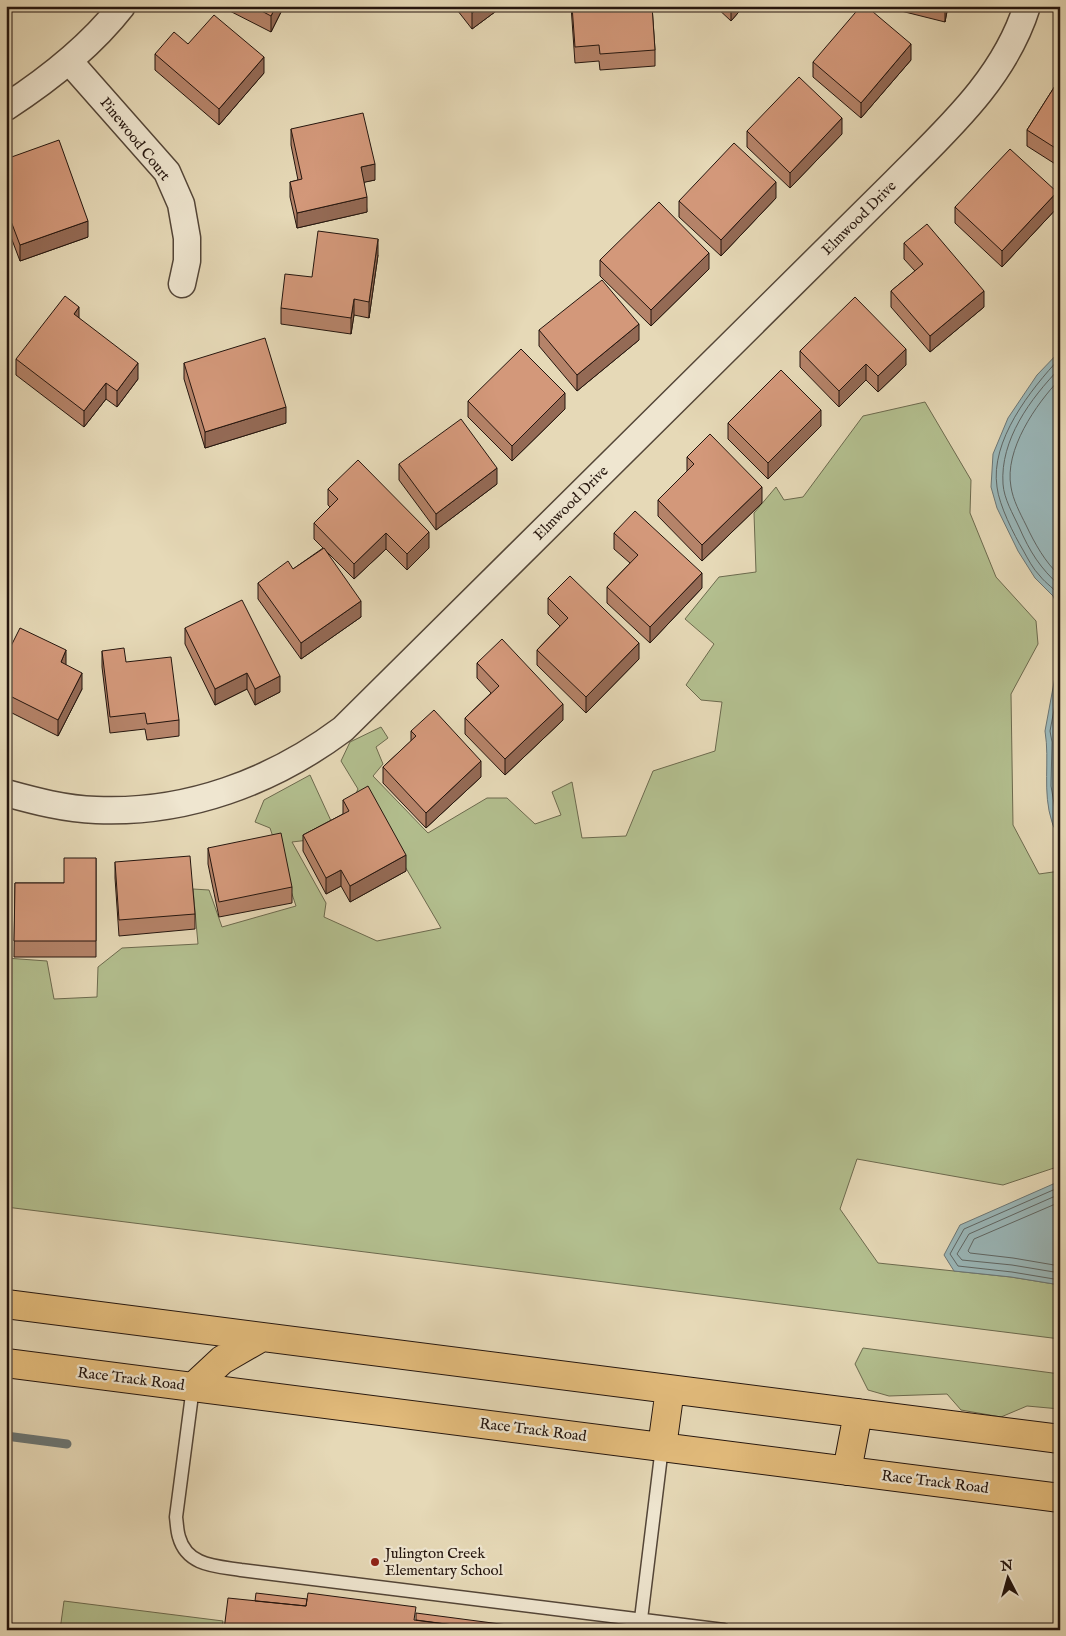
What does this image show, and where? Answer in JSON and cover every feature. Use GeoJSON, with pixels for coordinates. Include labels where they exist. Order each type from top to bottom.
{"type":"FeatureCollection","features":[{"type":"Feature","properties":{"kind":"main road"},"geometry":{"type":"LineString","coordinates":[[6,1304],[1060,1439]]}},
{"type":"Feature","properties":{"kind":"main road"},"geometry":{"type":"LineString","coordinates":[[193,1387],[222,1360],[262,1337]]}},
{"type":"Feature","properties":{"kind":"main road","name":"Race Track Road"},"geometry":{"type":"LineString","coordinates":[[6,1363],[1060,1498]]}},
{"type":"Feature","properties":{"kind":"main road"},"geometry":{"type":"LineString","coordinates":[[662,1447],[670,1389]]}},
{"type":"Feature","properties":{"kind":"main road"},"geometry":{"type":"LineString","coordinates":[[847,1471],[858,1413]]}},
{"type":"Feature","properties":{"kind":"street"},"geometry":{"type":"LineString","coordinates":[[6,107],[41,84],[70,61],[111,20],[122,6]]}},
{"type":"Feature","properties":{"kind":"street","name":"Elmwood Drive"},"geometry":{"type":"LineString","coordinates":[[6,793],[44,804],[95,810],[145,810],[182,804],[220,794],[276,771],[327,741],[343,728],[886,192],[963,112],[981,92],[997,69],[1023,20],[1027,6]]}},
{"type":"Feature","properties":{"kind":"street","name":"Pinewood Court"},"geometry":{"type":"LineString","coordinates":[[70,61],[166,172],[181,204],[187,238],[187,261],[182,284]]}},
{"type":"Feature","properties":{"kind":"lane"},"geometry":{"type":"LineString","coordinates":[[193,1387],[176,1518],[179,1537],[184,1551],[194,1560],[208,1565],[241,1570],[724,1630]]}},
{"type":"Feature","properties":{"kind":"lane"},"geometry":{"type":"LineString","coordinates":[[641,1619],[662,1447]]}},
{"type":"Feature","properties":{"kind":"green space"},"geometry":{"type":"Polygon","coordinates":[[[925,402],[971,480],[970,513],[996,577],[1036,621],[1038,644],[1011,694],[1013,825],[1039,874],[1060,871],[1060,1166],[1003,1185],[857,1159],[840,1209],[878,1263],[1011,1277],[1060,1285],[1060,1339],[6,1207],[6,958],[47,961],[54,999],[97,997],[98,967],[122,948],[198,944],[193,889],[209,890],[222,927],[296,906],[270,828],[255,822],[264,800],[310,775],[332,823],[317,839],[292,842],[326,903],[324,917],[377,941],[441,928],[369,805],[349,809],[358,789],[341,761],[350,742],[381,727],[388,738],[376,747],[383,764],[373,776],[428,833],[487,798],[507,798],[535,824],[561,815],[552,792],[572,782],[582,838],[626,836],[653,771],[715,751],[722,702],[701,700],[686,685],[714,644],[685,619],[719,577],[756,572],[754,513],[776,487],[784,500],[803,497],[863,416],[925,402]]]}},
{"type":"Feature","properties":{"kind":"green space"},"geometry":{"type":"Polygon","coordinates":[[[863,1348],[1060,1374],[1060,1409],[1027,1406],[1001,1417],[961,1410],[947,1394],[889,1396],[868,1390],[855,1364],[863,1348]]]}},
{"type":"Feature","properties":{"kind":"green space"},"geometry":{"type":"Polygon","coordinates":[[[64,1601],[223,1621],[221,1630],[60,1630],[64,1601]]]}},
{"type":"Feature","properties":{"kind":"water"},"geometry":{"type":"Polygon","coordinates":[[[1060,351],[1060,611],[1053,596],[1035,578],[1018,551],[997,508],[991,487],[993,454],[1008,418],[1037,375],[1060,351]]]}},
{"type":"Feature","properties":{"kind":"water"},"geometry":{"type":"Polygon","coordinates":[[[1060,650],[1060,836],[1053,824],[1047,799],[1045,731],[1060,650]]]}},
{"type":"Feature","properties":{"kind":"water"},"geometry":{"type":"Polygon","coordinates":[[[1060,1181],[1060,1285],[1011,1277],[954,1271],[944,1255],[960,1225],[1060,1181]]]}},
{"type":"Feature","properties":{"kind":"building"},"geometry":{"type":"Polygon","coordinates":[[[252,6],[276,6],[271,16],[252,6]]]}},
{"type":"Feature","properties":{"kind":"building"},"geometry":{"type":"Polygon","coordinates":[[[466,6],[481,6],[472,13],[466,6]]]}},
{"type":"Feature","properties":{"kind":"building"},"geometry":{"type":"Polygon","coordinates":[[[572,6],[652,6],[655,50],[600,54],[599,45],[575,47],[572,6]]]}},
{"type":"Feature","properties":{"kind":"building"},"geometry":{"type":"Polygon","coordinates":[[[861,6],[866,6],[911,44],[861,103],[813,62],[861,6]]]}},
{"type":"Feature","properties":{"kind":"building"},"geometry":{"type":"Polygon","coordinates":[[[214,15],[264,57],[219,109],[155,54],[174,32],[188,44],[214,15]]]}},
{"type":"Feature","properties":{"kind":"building"},"geometry":{"type":"Polygon","coordinates":[[[799,77],[842,118],[790,173],[747,131],[799,77]]]}},
{"type":"Feature","properties":{"kind":"building"},"geometry":{"type":"Polygon","coordinates":[[[1060,78],[1060,151],[1027,130],[1060,78]]]}},
{"type":"Feature","properties":{"kind":"building"},"geometry":{"type":"Polygon","coordinates":[[[363,113],[375,164],[361,167],[367,197],[297,213],[290,182],[302,179],[291,129],[363,113]]]}},
{"type":"Feature","properties":{"kind":"building"},"geometry":{"type":"Polygon","coordinates":[[[59,140],[88,221],[20,245],[6,208],[6,159],[59,140]]]}},
{"type":"Feature","properties":{"kind":"building"},"geometry":{"type":"Polygon","coordinates":[[[734,143],[776,182],[721,240],[679,201],[734,143]]]}},
{"type":"Feature","properties":{"kind":"building"},"geometry":{"type":"Polygon","coordinates":[[[1010,149],[1057,192],[1002,251],[955,207],[1010,149]]]}},
{"type":"Feature","properties":{"kind":"building"},"geometry":{"type":"Polygon","coordinates":[[[659,202],[709,253],[651,310],[600,260],[659,202]]]}},
{"type":"Feature","properties":{"kind":"building"},"geometry":{"type":"Polygon","coordinates":[[[927,224],[984,291],[930,336],[891,291],[923,264],[904,243],[927,224]]]}},
{"type":"Feature","properties":{"kind":"building"},"geometry":{"type":"Polygon","coordinates":[[[318,231],[378,239],[369,302],[354,299],[351,318],[281,308],[285,274],[312,277],[318,231]]]}},
{"type":"Feature","properties":{"kind":"building"},"geometry":{"type":"Polygon","coordinates":[[[602,280],[639,324],[577,375],[539,330],[602,280]]]}},
{"type":"Feature","properties":{"kind":"building"},"geometry":{"type":"Polygon","coordinates":[[[65,296],[79,307],[74,314],[138,363],[117,391],[106,383],[84,411],[16,359],[65,296]]]}},
{"type":"Feature","properties":{"kind":"building"},"geometry":{"type":"Polygon","coordinates":[[[855,297],[906,349],[878,376],[866,364],[839,391],[800,351],[855,297]]]}},
{"type":"Feature","properties":{"kind":"building"},"geometry":{"type":"Polygon","coordinates":[[[265,338],[286,407],[205,432],[184,363],[265,338]]]}},
{"type":"Feature","properties":{"kind":"building"},"geometry":{"type":"Polygon","coordinates":[[[521,349],[565,393],[512,446],[468,401],[521,349]]]}},
{"type":"Feature","properties":{"kind":"building"},"geometry":{"type":"Polygon","coordinates":[[[781,370],[821,410],[768,463],[728,423],[781,370]]]}},
{"type":"Feature","properties":{"kind":"building"},"geometry":{"type":"Polygon","coordinates":[[[461,419],[497,468],[436,514],[399,464],[461,419]]]}},
{"type":"Feature","properties":{"kind":"building"},"geometry":{"type":"Polygon","coordinates":[[[710,434],[762,487],[702,545],[658,500],[694,464],[687,457],[710,434]]]}},
{"type":"Feature","properties":{"kind":"building"},"geometry":{"type":"Polygon","coordinates":[[[358,460],[429,532],[407,554],[386,533],[354,564],[314,523],[338,499],[328,489],[358,460]]]}},
{"type":"Feature","properties":{"kind":"building"},"geometry":{"type":"Polygon","coordinates":[[[635,511],[702,573],[650,627],[607,587],[638,555],[614,533],[635,511]]]}},
{"type":"Feature","properties":{"kind":"building"},"geometry":{"type":"Polygon","coordinates":[[[324,548],[361,601],[301,643],[258,583],[288,561],[293,569],[324,548]]]}},
{"type":"Feature","properties":{"kind":"building"},"geometry":{"type":"Polygon","coordinates":[[[570,576],[639,643],[586,697],[537,650],[568,618],[548,598],[570,576]]]}},
{"type":"Feature","properties":{"kind":"building"},"geometry":{"type":"Polygon","coordinates":[[[242,600],[280,676],[255,689],[247,673],[215,689],[185,628],[242,600]]]}},
{"type":"Feature","properties":{"kind":"building"},"geometry":{"type":"Polygon","coordinates":[[[20,628],[66,650],[61,662],[82,673],[58,720],[6,694],[6,656],[20,628]]]}},
{"type":"Feature","properties":{"kind":"building"},"geometry":{"type":"Polygon","coordinates":[[[502,639],[563,704],[505,759],[465,718],[499,686],[477,663],[502,639]]]}},
{"type":"Feature","properties":{"kind":"building"},"geometry":{"type":"Polygon","coordinates":[[[124,648],[126,662],[171,657],[179,720],[147,724],[145,713],[110,717],[102,651],[124,648]]]}},
{"type":"Feature","properties":{"kind":"building"},"geometry":{"type":"Polygon","coordinates":[[[434,710],[481,761],[426,813],[383,767],[416,736],[411,731],[434,710]]]}},
{"type":"Feature","properties":{"kind":"building"},"geometry":{"type":"Polygon","coordinates":[[[368,786],[406,855],[350,886],[341,870],[326,878],[303,835],[349,811],[343,800],[368,786]]]}},
{"type":"Feature","properties":{"kind":"building"},"geometry":{"type":"Polygon","coordinates":[[[281,833],[292,887],[219,902],[208,848],[281,833]]]}},
{"type":"Feature","properties":{"kind":"building"},"geometry":{"type":"Polygon","coordinates":[[[190,856],[195,914],[119,920],[115,862],[190,856]]]}},
{"type":"Feature","properties":{"kind":"building"},"geometry":{"type":"Polygon","coordinates":[[[64,858],[96,858],[96,941],[14,941],[15,883],[64,883],[64,858]]]}},
{"type":"Feature","properties":{"kind":"building"},"geometry":{"type":"Polygon","coordinates":[[[256,1593],[307,1599],[306,1606],[255,1601],[256,1593]]]}},
{"type":"Feature","properties":{"kind":"building"},"geometry":{"type":"Polygon","coordinates":[[[308,1593],[416,1607],[414,1620],[492,1630],[224,1630],[228,1598],[306,1606],[308,1593]]]}},
{"type":"Feature","properties":{"kind":"building"},"geometry":{"type":"Polygon","coordinates":[[[416,1613],[546,1630],[492,1630],[416,1620],[416,1613]]]}},
{"type":"Feature","properties":{"kind":"waterway"},"geometry":{"type":"LineString","coordinates":[[6,1436],[67,1444]]}},
{"type":"Feature","properties":{"kind":"place","name":"Julington Creek Elementary School"},"geometry":{"type":"Point","coordinates":[375,1562]}}]}
